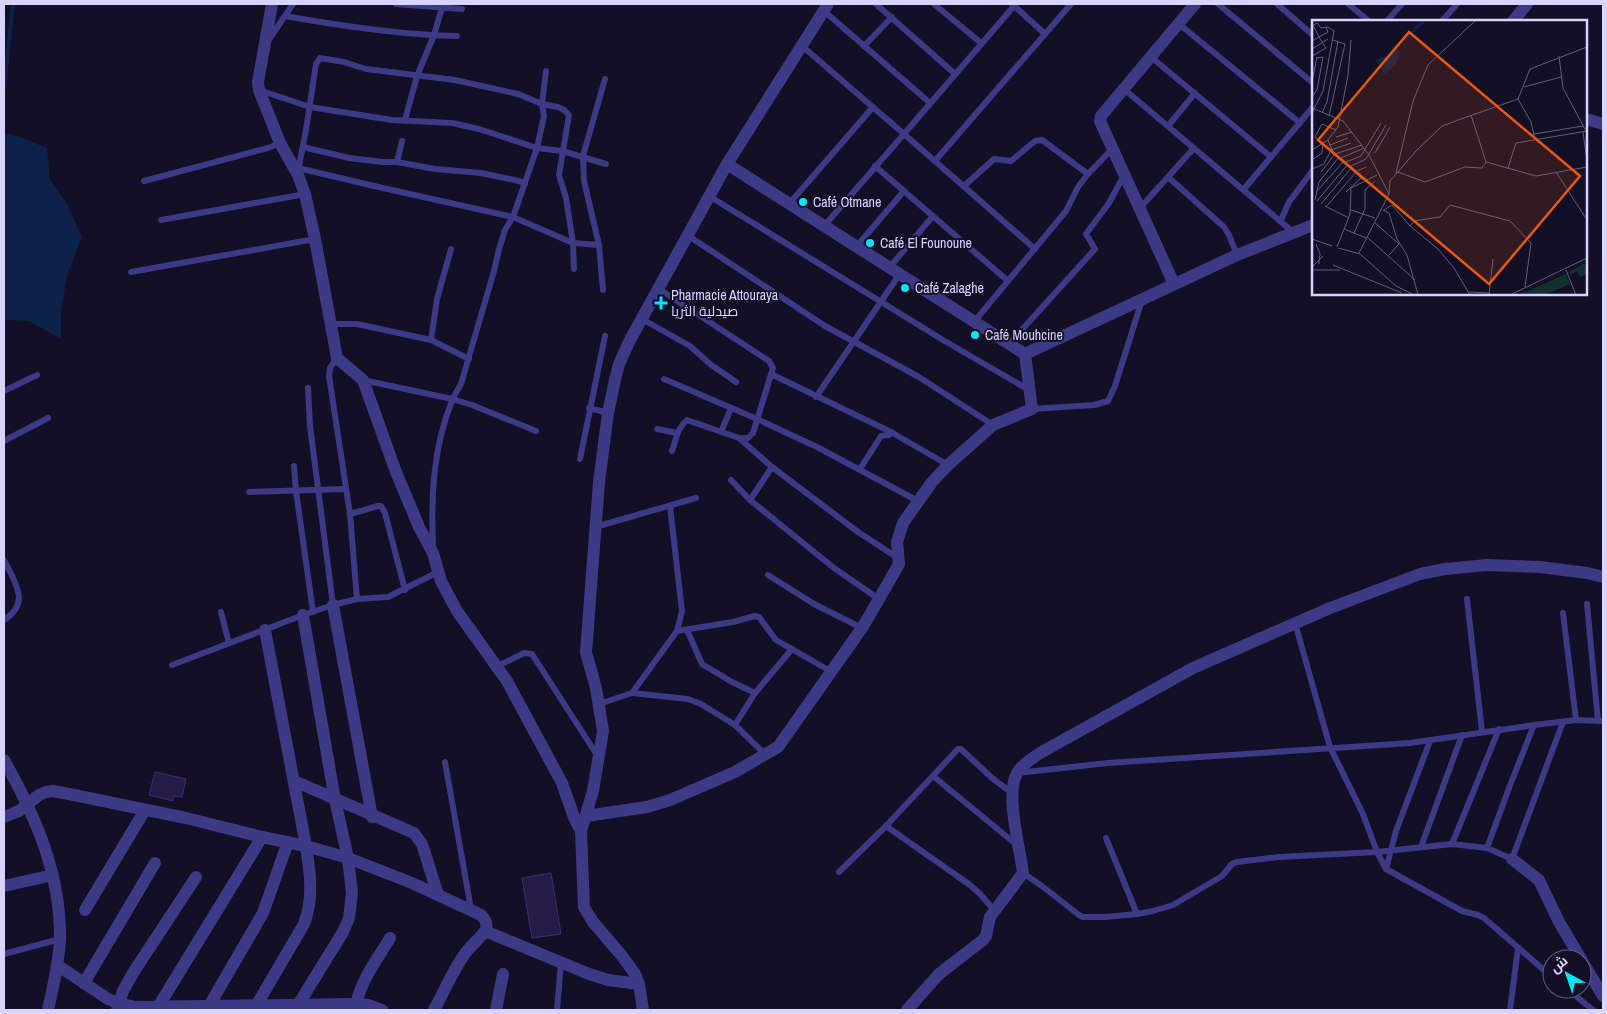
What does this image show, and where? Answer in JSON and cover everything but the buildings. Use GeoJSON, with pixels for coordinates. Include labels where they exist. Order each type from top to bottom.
{"type":"FeatureCollection","features":[{"type":"Feature","properties":{"kind":"street"},"geometry":{"type":"LineString","coordinates":[[272,4],[258,82],[259,90],[280,143],[298,171],[305,194],[337,358],[363,380],[396,472],[419,527],[433,553],[441,581],[457,611],[507,681],[562,783],[580,830],[584,907],[593,922],[635,974],[643,1010]]}},
{"type":"Feature","properties":{"kind":"street"},"geometry":{"type":"LineString","coordinates":[[1513,20],[1527,4]]}},
{"type":"Feature","properties":{"kind":"street"},"geometry":{"type":"LineString","coordinates":[[1174,284],[1114,148],[1100,121],[1101,116],[1179,24],[1189,6]]}},
{"type":"Feature","properties":{"kind":"street"},"geometry":{"type":"LineString","coordinates":[[580,830],[593,791],[603,731],[599,704],[586,652],[595,527],[608,412],[619,364],[642,318],[727,164],[826,7]]}},
{"type":"Feature","properties":{"kind":"street"},"geometry":{"type":"LineString","coordinates":[[1587,119],[1603,124]]}},
{"type":"Feature","properties":{"kind":"street"},"geometry":{"type":"LineString","coordinates":[[727,164],[788,205],[1025,354]]}},
{"type":"Feature","properties":{"kind":"street"},"geometry":{"type":"LineString","coordinates":[[1025,354],[1237,255],[1312,225]]}},
{"type":"Feature","properties":{"kind":"street"},"geometry":{"type":"LineString","coordinates":[[586,816],[647,807],[670,800],[735,772],[766,755],[782,743],[862,628],[898,566],[897,547],[903,523],[932,482],[993,425],[1032,409],[1025,354]]}},
{"type":"Feature","properties":{"kind":"street"},"geometry":{"type":"LineString","coordinates":[[907,1010],[939,974],[986,936],[989,919],[1023,873],[1012,793],[1017,773],[1025,764],[1040,753],[1193,668],[1295,623],[1412,577],[1444,569],[1487,565],[1571,571],[1603,577]]}},
{"type":"Feature","properties":{"kind":"street"},"geometry":{"type":"LineString","coordinates":[[333,605],[372,817]]}},
{"type":"Feature","properties":{"kind":"street"},"geometry":{"type":"LineString","coordinates":[[306,1007],[344,932],[349,918],[352,893],[348,858],[335,800],[308,614]]}},
{"type":"Feature","properties":{"kind":"street"},"geometry":{"type":"LineString","coordinates":[[256,1006],[297,936],[309,910],[310,883],[306,846],[265,630]]}},
{"type":"Feature","properties":{"kind":"street"},"geometry":{"type":"LineString","coordinates":[[4,760],[27,805],[47,851],[53,875],[60,939],[58,965],[48,1010]]}},
{"type":"Feature","properties":{"kind":"street"},"geometry":{"type":"LineString","coordinates":[[294,781],[372,817],[408,830],[422,844],[438,895]]}},
{"type":"Feature","properties":{"kind":"street"},"geometry":{"type":"LineString","coordinates":[[4,817],[19,811],[39,795],[52,792],[145,810],[306,846],[348,858],[412,883],[481,915],[487,924],[485,931],[471,945],[462,958],[434,1010]]}},
{"type":"Feature","properties":{"kind":"street"},"geometry":{"type":"LineString","coordinates":[[85,910],[145,810]]}},
{"type":"Feature","properties":{"kind":"street"},"geometry":{"type":"LineString","coordinates":[[158,1009],[262,837]]}},
{"type":"Feature","properties":{"kind":"street"},"geometry":{"type":"LineString","coordinates":[[209,1006],[263,913],[288,842]]}},
{"type":"Feature","properties":{"kind":"street"},"geometry":{"type":"LineString","coordinates":[[1512,859],[1539,880],[1559,922],[1575,949]]}},
{"type":"Feature","properties":{"kind":"street"},"geometry":{"type":"LineString","coordinates":[[84,983],[155,863]]}},
{"type":"Feature","properties":{"kind":"street"},"geometry":{"type":"LineString","coordinates":[[4,886],[53,875]]}},
{"type":"Feature","properties":{"kind":"street"},"geometry":{"type":"LineString","coordinates":[[117,1007],[133,974],[196,877]]}},
{"type":"Feature","properties":{"kind":"street"},"geometry":{"type":"LineString","coordinates":[[485,931],[589,974],[608,980],[638,984]]}},
{"type":"Feature","properties":{"kind":"street"},"geometry":{"type":"LineString","coordinates":[[356,1007],[370,972],[390,938]]}},
{"type":"Feature","properties":{"kind":"street"},"geometry":{"type":"LineString","coordinates":[[58,965],[117,1007],[193,1009],[209,1006],[272,1008],[356,1007],[369,1005],[382,1010]]}},
{"type":"Feature","properties":{"kind":"street"},"geometry":{"type":"LineString","coordinates":[[496,1010],[503,974]]}},
{"type":"Feature","properties":{"kind":"street"},"geometry":{"type":"LineString","coordinates":[[1592,978],[1603,996]]}},
{"type":"Feature","properties":{"kind":"lane"},"geometry":{"type":"LineString","coordinates":[[265,44],[293,4]]}},
{"type":"Feature","properties":{"kind":"lane"},"geometry":{"type":"LineString","coordinates":[[396,4],[462,9]]}},
{"type":"Feature","properties":{"kind":"lane"},"geometry":{"type":"LineString","coordinates":[[876,4],[892,16],[955,74]]}},
{"type":"Feature","properties":{"kind":"lane"},"geometry":{"type":"LineString","coordinates":[[934,4],[981,43]]}},
{"type":"Feature","properties":{"kind":"lane"},"geometry":{"type":"LineString","coordinates":[[935,161],[1071,4]]}},
{"type":"Feature","properties":{"kind":"lane"},"geometry":{"type":"LineString","coordinates":[[1218,4],[1312,81]]}},
{"type":"Feature","properties":{"kind":"lane"},"geometry":{"type":"LineString","coordinates":[[1277,4],[1312,34]]}},
{"type":"Feature","properties":{"kind":"lane"},"geometry":{"type":"LineString","coordinates":[[1348,4],[1368,20]]}},
{"type":"Feature","properties":{"kind":"lane"},"geometry":{"type":"LineString","coordinates":[[1388,20],[1402,4]]}},
{"type":"Feature","properties":{"kind":"lane"},"geometry":{"type":"LineString","coordinates":[[1443,20],[1455,4]]}},
{"type":"Feature","properties":{"kind":"lane"},"geometry":{"type":"LineString","coordinates":[[824,227],[1012,5],[1045,34]]}},
{"type":"Feature","properties":{"kind":"lane"},"geometry":{"type":"LineString","coordinates":[[826,7],[864,46],[930,103]]}},
{"type":"Feature","properties":{"kind":"lane"},"geometry":{"type":"LineString","coordinates":[[405,120],[417,76],[434,35],[442,8]]}},
{"type":"Feature","properties":{"kind":"lane"},"geometry":{"type":"LineString","coordinates":[[285,16],[314,22],[457,36]]}},
{"type":"Feature","properties":{"kind":"lane"},"geometry":{"type":"LineString","coordinates":[[864,46],[892,16]]}},
{"type":"Feature","properties":{"kind":"lane"},"geometry":{"type":"LineString","coordinates":[[1179,24],[1300,123]]}},
{"type":"Feature","properties":{"kind":"lane"},"geometry":{"type":"LineString","coordinates":[[802,46],[1035,249]]}},
{"type":"Feature","properties":{"kind":"lane"},"geometry":{"type":"LineString","coordinates":[[574,269],[573,243],[566,198],[559,175],[569,115],[564,110],[542,104],[518,94],[454,80],[366,69],[344,62],[320,58],[316,64],[298,171],[513,217],[573,243],[598,245]]}},
{"type":"Feature","properties":{"kind":"lane"},"geometry":{"type":"LineString","coordinates":[[1151,58],[1271,157]]}},
{"type":"Feature","properties":{"kind":"lane"},"geometry":{"type":"LineString","coordinates":[[433,553],[434,472],[442,429],[452,399],[461,384],[505,230],[513,217],[537,148],[544,116],[542,104],[546,71]]}},
{"type":"Feature","properties":{"kind":"lane"},"geometry":{"type":"LineString","coordinates":[[603,290],[598,245],[584,181],[583,156],[605,80]]}},
{"type":"Feature","properties":{"kind":"lane"},"geometry":{"type":"LineString","coordinates":[[259,90],[310,106],[392,120],[452,123],[479,128],[537,148],[562,151],[606,164]]}},
{"type":"Feature","properties":{"kind":"lane"},"geometry":{"type":"LineString","coordinates":[[1125,90],[1293,232]]}},
{"type":"Feature","properties":{"kind":"lane"},"geometry":{"type":"LineString","coordinates":[[1168,126],[1195,94]]}},
{"type":"Feature","properties":{"kind":"lane"},"geometry":{"type":"LineString","coordinates":[[788,205],[873,107]]}},
{"type":"Feature","properties":{"kind":"lane"},"geometry":{"type":"LineString","coordinates":[[1244,189],[1312,108]]}},
{"type":"Feature","properties":{"kind":"lane"},"geometry":{"type":"LineString","coordinates":[[964,186],[994,158],[1011,161],[1035,141],[1042,140],[1088,174]]}},
{"type":"Feature","properties":{"kind":"lane"},"geometry":{"type":"LineString","coordinates":[[397,162],[402,141]]}},
{"type":"Feature","properties":{"kind":"lane"},"geometry":{"type":"LineString","coordinates":[[144,181],[268,148],[280,143]]}},
{"type":"Feature","properties":{"kind":"lane"},"geometry":{"type":"LineString","coordinates":[[303,147],[349,158],[481,173],[525,184]]}},
{"type":"Feature","properties":{"kind":"lane"},"geometry":{"type":"LineString","coordinates":[[974,322],[1066,211],[1088,174],[1114,148]]}},
{"type":"Feature","properties":{"kind":"lane"},"geometry":{"type":"LineString","coordinates":[[1140,208],[1194,148]]}},
{"type":"Feature","properties":{"kind":"lane"},"geometry":{"type":"LineString","coordinates":[[876,166],[1008,281]]}},
{"type":"Feature","properties":{"kind":"lane"},"geometry":{"type":"LineString","coordinates":[[1281,220],[1288,202],[1312,171]]}},
{"type":"Feature","properties":{"kind":"lane"},"geometry":{"type":"LineString","coordinates":[[1009,344],[1095,249],[1086,234],[1110,203],[1125,174]]}},
{"type":"Feature","properties":{"kind":"lane"},"geometry":{"type":"LineString","coordinates":[[1168,177],[1224,227],[1237,255]]}},
{"type":"Feature","properties":{"kind":"lane"},"geometry":{"type":"LineString","coordinates":[[856,247],[904,191]]}},
{"type":"Feature","properties":{"kind":"lane"},"geometry":{"type":"LineString","coordinates":[[161,220],[305,194]]}},
{"type":"Feature","properties":{"kind":"lane"},"geometry":{"type":"LineString","coordinates":[[710,196],[880,302],[1030,390]]}},
{"type":"Feature","properties":{"kind":"lane"},"geometry":{"type":"LineString","coordinates":[[816,396],[880,302],[894,271],[933,216]]}},
{"type":"Feature","properties":{"kind":"lane"},"geometry":{"type":"LineString","coordinates":[[687,235],[825,326],[918,377],[993,425]]}},
{"type":"Feature","properties":{"kind":"lane"},"geometry":{"type":"LineString","coordinates":[[132,272],[315,239]]}},
{"type":"Feature","properties":{"kind":"lane"},"geometry":{"type":"LineString","coordinates":[[431,340],[437,299],[451,249]]}},
{"type":"Feature","properties":{"kind":"lane"},"geometry":{"type":"LineString","coordinates":[[659,289],[769,361],[773,368],[758,419],[748,438],[739,438],[687,420],[677,433],[672,451]]}},
{"type":"Feature","properties":{"kind":"lane"},"geometry":{"type":"LineString","coordinates":[[1032,409],[1094,405],[1108,401],[1115,386],[1143,298]]}},
{"type":"Feature","properties":{"kind":"lane"},"geometry":{"type":"LineString","coordinates":[[642,318],[690,346],[710,364],[736,382]]}},
{"type":"Feature","properties":{"kind":"lane"},"geometry":{"type":"LineString","coordinates":[[331,324],[357,324],[431,340],[469,358]]}},
{"type":"Feature","properties":{"kind":"lane"},"geometry":{"type":"LineString","coordinates":[[580,459],[589,408],[606,336]]}},
{"type":"Feature","properties":{"kind":"lane"},"geometry":{"type":"LineString","coordinates":[[337,358],[330,368],[329,376],[350,514],[357,599]]}},
{"type":"Feature","properties":{"kind":"lane"},"geometry":{"type":"LineString","coordinates":[[771,374],[891,432],[948,465]]}},
{"type":"Feature","properties":{"kind":"lane"},"geometry":{"type":"LineString","coordinates":[[4,391],[37,376]]}},
{"type":"Feature","properties":{"kind":"lane"},"geometry":{"type":"LineString","coordinates":[[664,379],[758,419],[860,469],[918,501]]}},
{"type":"Feature","properties":{"kind":"lane"},"geometry":{"type":"LineString","coordinates":[[363,380],[452,399],[478,407],[536,431]]}},
{"type":"Feature","properties":{"kind":"lane"},"geometry":{"type":"LineString","coordinates":[[308,388],[310,426],[333,605]]}},
{"type":"Feature","properties":{"kind":"lane"},"geometry":{"type":"LineString","coordinates":[[589,408],[608,412]]}},
{"type":"Feature","properties":{"kind":"lane"},"geometry":{"type":"LineString","coordinates":[[721,432],[731,408]]}},
{"type":"Feature","properties":{"kind":"lane"},"geometry":{"type":"LineString","coordinates":[[4,441],[48,418]]}},
{"type":"Feature","properties":{"kind":"lane"},"geometry":{"type":"LineString","coordinates":[[657,429],[677,433]]}},
{"type":"Feature","properties":{"kind":"lane"},"geometry":{"type":"LineString","coordinates":[[860,469],[881,436],[889,435],[891,432]]}},
{"type":"Feature","properties":{"kind":"lane"},"geometry":{"type":"LineString","coordinates":[[739,438],[772,467],[858,532],[899,558]]}},
{"type":"Feature","properties":{"kind":"lane"},"geometry":{"type":"LineString","coordinates":[[294,466],[308,614]]}},
{"type":"Feature","properties":{"kind":"lane"},"geometry":{"type":"LineString","coordinates":[[750,500],[772,467]]}},
{"type":"Feature","properties":{"kind":"lane"},"geometry":{"type":"LineString","coordinates":[[730,480],[750,500],[834,568],[879,599]]}},
{"type":"Feature","properties":{"kind":"lane"},"geometry":{"type":"LineString","coordinates":[[249,492],[346,489]]}},
{"type":"Feature","properties":{"kind":"lane"},"geometry":{"type":"LineString","coordinates":[[595,527],[696,498]]}},
{"type":"Feature","properties":{"kind":"lane"},"geometry":{"type":"LineString","coordinates":[[350,514],[378,506],[383,508],[405,590]]}},
{"type":"Feature","properties":{"kind":"lane"},"geometry":{"type":"LineString","coordinates":[[632,693],[677,631],[682,611],[670,506]]}},
{"type":"Feature","properties":{"kind":"lane"},"geometry":{"type":"LineString","coordinates":[[4,560],[17,588],[19,599],[16,610],[4,620]]}},
{"type":"Feature","properties":{"kind":"lane"},"geometry":{"type":"LineString","coordinates":[[172,665],[333,605],[357,599],[388,597],[439,572]]}},
{"type":"Feature","properties":{"kind":"lane"},"geometry":{"type":"LineString","coordinates":[[768,575],[814,604],[862,628]]}},
{"type":"Feature","properties":{"kind":"lane"},"geometry":{"type":"LineString","coordinates":[[1603,577],[1603,584]]}},
{"type":"Feature","properties":{"kind":"lane"},"geometry":{"type":"LineString","coordinates":[[1467,599],[1482,731]]}},
{"type":"Feature","properties":{"kind":"lane"},"geometry":{"type":"LineString","coordinates":[[1017,773],[1108,764],[1430,741],[1499,729],[1576,720],[1600,721],[1587,604]]}},
{"type":"Feature","properties":{"kind":"lane"},"geometry":{"type":"LineString","coordinates":[[221,612],[229,644]]}},
{"type":"Feature","properties":{"kind":"lane"},"geometry":{"type":"LineString","coordinates":[[1563,613],[1576,720]]}},
{"type":"Feature","properties":{"kind":"lane"},"geometry":{"type":"LineString","coordinates":[[677,631],[733,622],[755,616],[759,617],[776,640],[832,672]]}},
{"type":"Feature","properties":{"kind":"lane"},"geometry":{"type":"LineString","coordinates":[[1295,623],[1330,747],[1363,814],[1377,852],[1386,869],[1462,911],[1484,918],[1542,968]]}},
{"type":"Feature","properties":{"kind":"lane"},"geometry":{"type":"LineString","coordinates":[[687,630],[702,664],[755,693]]}},
{"type":"Feature","properties":{"kind":"lane"},"geometry":{"type":"LineString","coordinates":[[735,725],[755,693],[792,648]]}},
{"type":"Feature","properties":{"kind":"lane"},"geometry":{"type":"LineString","coordinates":[[496,666],[524,653],[532,654],[598,756]]}},
{"type":"Feature","properties":{"kind":"lane"},"geometry":{"type":"LineString","coordinates":[[599,704],[632,693],[688,699],[701,704],[735,725],[766,755]]}},
{"type":"Feature","properties":{"kind":"lane"},"geometry":{"type":"LineString","coordinates":[[1023,873],[1083,917],[1137,914],[1173,905],[1222,876],[1232,864],[1237,862],[1279,857],[1390,851],[1452,844],[1487,848],[1512,859],[1564,722]]}},
{"type":"Feature","properties":{"kind":"lane"},"geometry":{"type":"LineString","coordinates":[[1487,848],[1534,725]]}},
{"type":"Feature","properties":{"kind":"lane"},"geometry":{"type":"LineString","coordinates":[[1452,844],[1499,729]]}},
{"type":"Feature","properties":{"kind":"lane"},"geometry":{"type":"LineString","coordinates":[[1421,847],[1462,736]]}},
{"type":"Feature","properties":{"kind":"lane"},"geometry":{"type":"LineString","coordinates":[[1386,869],[1390,851],[1430,741]]}},
{"type":"Feature","properties":{"kind":"lane"},"geometry":{"type":"LineString","coordinates":[[839,872],[886,826],[959,748],[992,778],[1012,793]]}},
{"type":"Feature","properties":{"kind":"lane"},"geometry":{"type":"LineString","coordinates":[[445,762],[471,910]]}},
{"type":"Feature","properties":{"kind":"lane"},"geometry":{"type":"LineString","coordinates":[[934,776],[1019,847]]}},
{"type":"Feature","properties":{"kind":"lane"},"geometry":{"type":"LineString","coordinates":[[886,826],[970,885],[995,911]]}},
{"type":"Feature","properties":{"kind":"lane"},"geometry":{"type":"LineString","coordinates":[[1106,838],[1137,914]]}},
{"type":"Feature","properties":{"kind":"lane"},"geometry":{"type":"LineString","coordinates":[[4,954],[60,939]]}},
{"type":"Feature","properties":{"kind":"lane"},"geometry":{"type":"LineString","coordinates":[[1510,1010],[1518,948]]}},
{"type":"Feature","properties":{"kind":"lane"},"geometry":{"type":"LineString","coordinates":[[557,1010],[561,961]]}},
{"type":"Feature","properties":{"kind":"lane"},"geometry":{"type":"LineString","coordinates":[[1579,999],[1592,1010]]}},
{"type":"Feature","properties":{"kind":"water"},"geometry":{"type":"Polygon","coordinates":[[[4,133],[18,136],[47,148],[50,180],[66,202],[82,237],[67,276],[61,312],[61,339],[29,321],[4,320],[4,133]]]}},
{"type":"Feature","properties":{"kind":"waterway"},"geometry":{"type":"LineString","coordinates":[[4,87],[13,4]]}},
{"type":"Feature","properties":{"kind":"place","name":"Café Otmane"},"geometry":{"type":"Point","coordinates":[803,202]}},
{"type":"Feature","properties":{"kind":"place","name":"Café El Founoune"},"geometry":{"type":"Point","coordinates":[870,243]}},
{"type":"Feature","properties":{"kind":"place","name":"Café Zalaghe"},"geometry":{"type":"Point","coordinates":[905,288]}},
{"type":"Feature","properties":{"kind":"place","name":"Pharmacie Attouraya صيدلية الثريا"},"geometry":{"type":"Point","coordinates":[661,303]}},
{"type":"Feature","properties":{"kind":"place","name":"Café Mouhcine"},"geometry":{"type":"Point","coordinates":[975,335]}}]}
